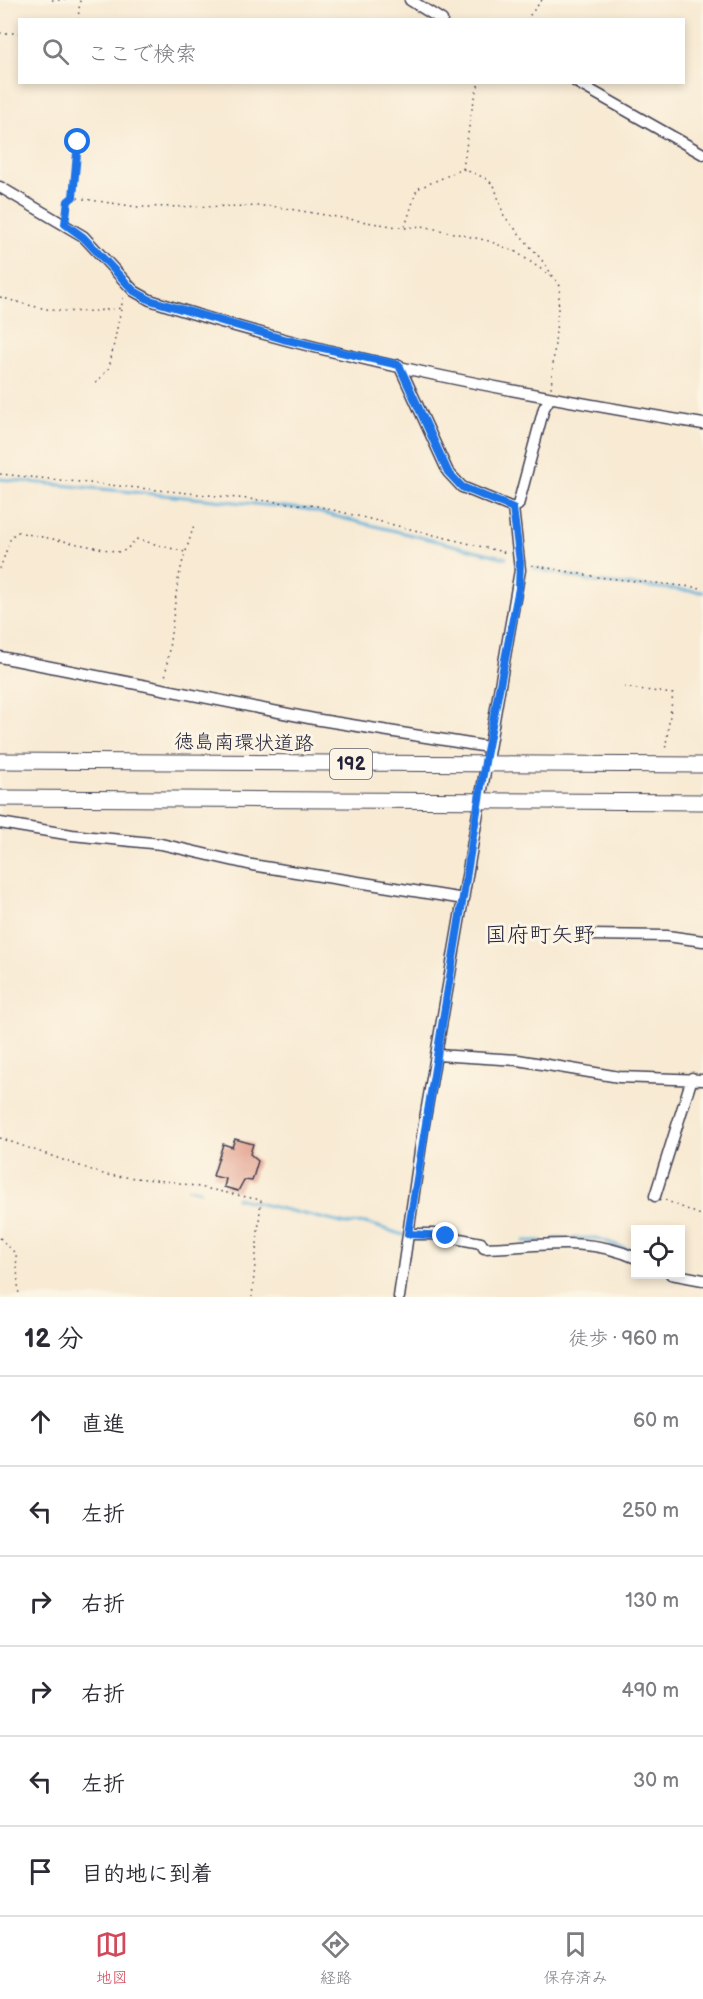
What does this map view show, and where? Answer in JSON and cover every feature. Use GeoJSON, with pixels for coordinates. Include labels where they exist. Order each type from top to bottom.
{"type":"FeatureCollection","features":[{"type":"Feature","properties":{"kind":"highway","name":"徳島南環状道路"},"geometry":{"type":"LineString","coordinates":[[0,761],[485,766],[703,765]]}},
{"type":"Feature","properties":{"kind":"highway","name":"192"},"geometry":{"type":"LineString","coordinates":[[0,798],[703,802]]}},
{"type":"Feature","properties":{"kind":"street"},"geometry":{"type":"LineString","coordinates":[[410,0],[439,18]]}},
{"type":"Feature","properties":{"kind":"street"},"geometry":{"type":"LineString","coordinates":[[580,84],[703,154]]}},
{"type":"Feature","properties":{"kind":"street"},"geometry":{"type":"LineString","coordinates":[[0,188],[65,224],[83,237],[127,284],[150,300],[315,347],[550,398],[703,424]]}},
{"type":"Feature","properties":{"kind":"street"},"geometry":{"type":"LineString","coordinates":[[399,365],[448,472],[462,487],[513,508]]}},
{"type":"Feature","properties":{"kind":"street"},"geometry":{"type":"LineString","coordinates":[[513,508],[518,505],[544,408],[550,398]]}},
{"type":"Feature","properties":{"kind":"street"},"geometry":{"type":"LineString","coordinates":[[399,1297],[488,747],[519,588],[520,559],[513,508]]}},
{"type":"Feature","properties":{"kind":"street"},"geometry":{"type":"LineString","coordinates":[[0,657],[324,721],[488,747]]}},
{"type":"Feature","properties":{"kind":"street"},"geometry":{"type":"LineString","coordinates":[[0,823],[72,835],[161,844],[252,865],[464,899]]}},
{"type":"Feature","properties":{"kind":"street"},"geometry":{"type":"LineString","coordinates":[[590,935],[667,936],[703,941]]}},
{"type":"Feature","properties":{"kind":"street"},"geometry":{"type":"LineString","coordinates":[[437,1055],[518,1060],[619,1077],[698,1079],[655,1196]]}},
{"type":"Feature","properties":{"kind":"street"},"geometry":{"type":"LineString","coordinates":[[408,1234],[440,1235],[482,1245],[582,1243],[616,1249],[631,1256]]}},
{"type":"Feature","properties":{"kind":"street"},"geometry":{"type":"LineString","coordinates":[[685,1277],[703,1280]]}},
{"type":"Feature","properties":{"kind":"path"},"geometry":{"type":"LineString","coordinates":[[52,0],[65,0]]}},
{"type":"Feature","properties":{"kind":"path"},"geometry":{"type":"LineString","coordinates":[[78,18],[80,0]]}},
{"type":"Feature","properties":{"kind":"path"},"geometry":{"type":"LineString","coordinates":[[528,18],[542,0]]}},
{"type":"Feature","properties":{"kind":"path"},"geometry":{"type":"LineString","coordinates":[[0,33],[18,33]]}},
{"type":"Feature","properties":{"kind":"path"},"geometry":{"type":"LineString","coordinates":[[463,169],[478,84]]}},
{"type":"Feature","properties":{"kind":"path"},"geometry":{"type":"LineString","coordinates":[[65,224],[68,201],[73,197],[78,142]]}},
{"type":"Feature","properties":{"kind":"path"},"geometry":{"type":"LineString","coordinates":[[405,228],[417,189],[463,169],[485,178],[494,185],[504,216],[541,259],[560,286],[550,398]]}},
{"type":"Feature","properties":{"kind":"path"},"geometry":{"type":"LineString","coordinates":[[73,197],[138,207],[271,206],[405,228],[422,226],[489,241],[516,252],[554,278]]}},
{"type":"Feature","properties":{"kind":"path"},"geometry":{"type":"LineString","coordinates":[[96,383],[109,368],[127,284]]}},
{"type":"Feature","properties":{"kind":"path"},"geometry":{"type":"LineString","coordinates":[[0,297],[56,312],[97,312],[121,308]]}},
{"type":"Feature","properties":{"kind":"path"},"geometry":{"type":"LineString","coordinates":[[0,474],[316,506],[597,577],[703,588]]}},
{"type":"Feature","properties":{"kind":"path"},"geometry":{"type":"LineString","coordinates":[[164,688],[178,580],[194,525]]}},
{"type":"Feature","properties":{"kind":"path"},"geometry":{"type":"LineString","coordinates":[[0,569],[11,537],[17,532],[119,552],[126,550],[136,539],[185,552]]}},
{"type":"Feature","properties":{"kind":"path"},"geometry":{"type":"LineString","coordinates":[[624,687],[673,694],[663,765]]}},
{"type":"Feature","properties":{"kind":"path"},"geometry":{"type":"LineString","coordinates":[[0,1138],[106,1175],[175,1182],[260,1203],[252,1297]]}},
{"type":"Feature","properties":{"kind":"path"},"geometry":{"type":"LineString","coordinates":[[655,1196],[703,1216]]}},
{"type":"Feature","properties":{"kind":"path"},"geometry":{"type":"LineString","coordinates":[[0,1238],[10,1245],[16,1254],[19,1297]]}},
{"type":"Feature","properties":{"kind":"building"},"geometry":{"type":"Polygon","coordinates":[[[235,1139],[253,1144],[250,1154],[258,1161],[252,1181],[244,1180],[238,1191],[224,1187],[226,1179],[213,1176],[223,1144],[232,1147],[235,1139]]]}},
{"type":"Feature","properties":{"kind":"waterway"},"geometry":{"type":"LineString","coordinates":[[0,479],[305,509],[506,558]]}},
{"type":"Feature","properties":{"kind":"waterway"},"geometry":{"type":"LineString","coordinates":[[534,568],[595,582],[703,592]]}},
{"type":"Feature","properties":{"kind":"waterway"},"geometry":{"type":"LineString","coordinates":[[188,1188],[200,1191]]}},
{"type":"Feature","properties":{"kind":"waterway"},"geometry":{"type":"LineString","coordinates":[[236,1198],[346,1224],[366,1223],[403,1235]]}},
{"type":"Feature","properties":{"kind":"waterway"},"geometry":{"type":"LineString","coordinates":[[554,1239],[597,1238],[631,1251]]}},
{"type":"Feature","properties":{"kind":"waterway"},"geometry":{"type":"LineString","coordinates":[[419,1239],[480,1247]]}},
{"type":"Feature","properties":{"kind":"waterway"},"geometry":{"type":"LineString","coordinates":[[524,1241],[541,1241]]}},
{"type":"Feature","properties":{"kind":"district","name":"国府町矢野"},"geometry":{"type":"Point","coordinates":[540,934]}},
{"type":"Feature","properties":{"kind":"route"},"geometry":{"type":"LineString","coordinates":[[78,142],[73,197],[70,197],[68,201],[65,224],[83,237],[134,291],[150,300],[283,339],[399,365],[448,472],[462,487],[513,508],[520,562],[519,588],[486,756],[456,949],[423,1130],[408,1234],[446,1236]]}}]}
